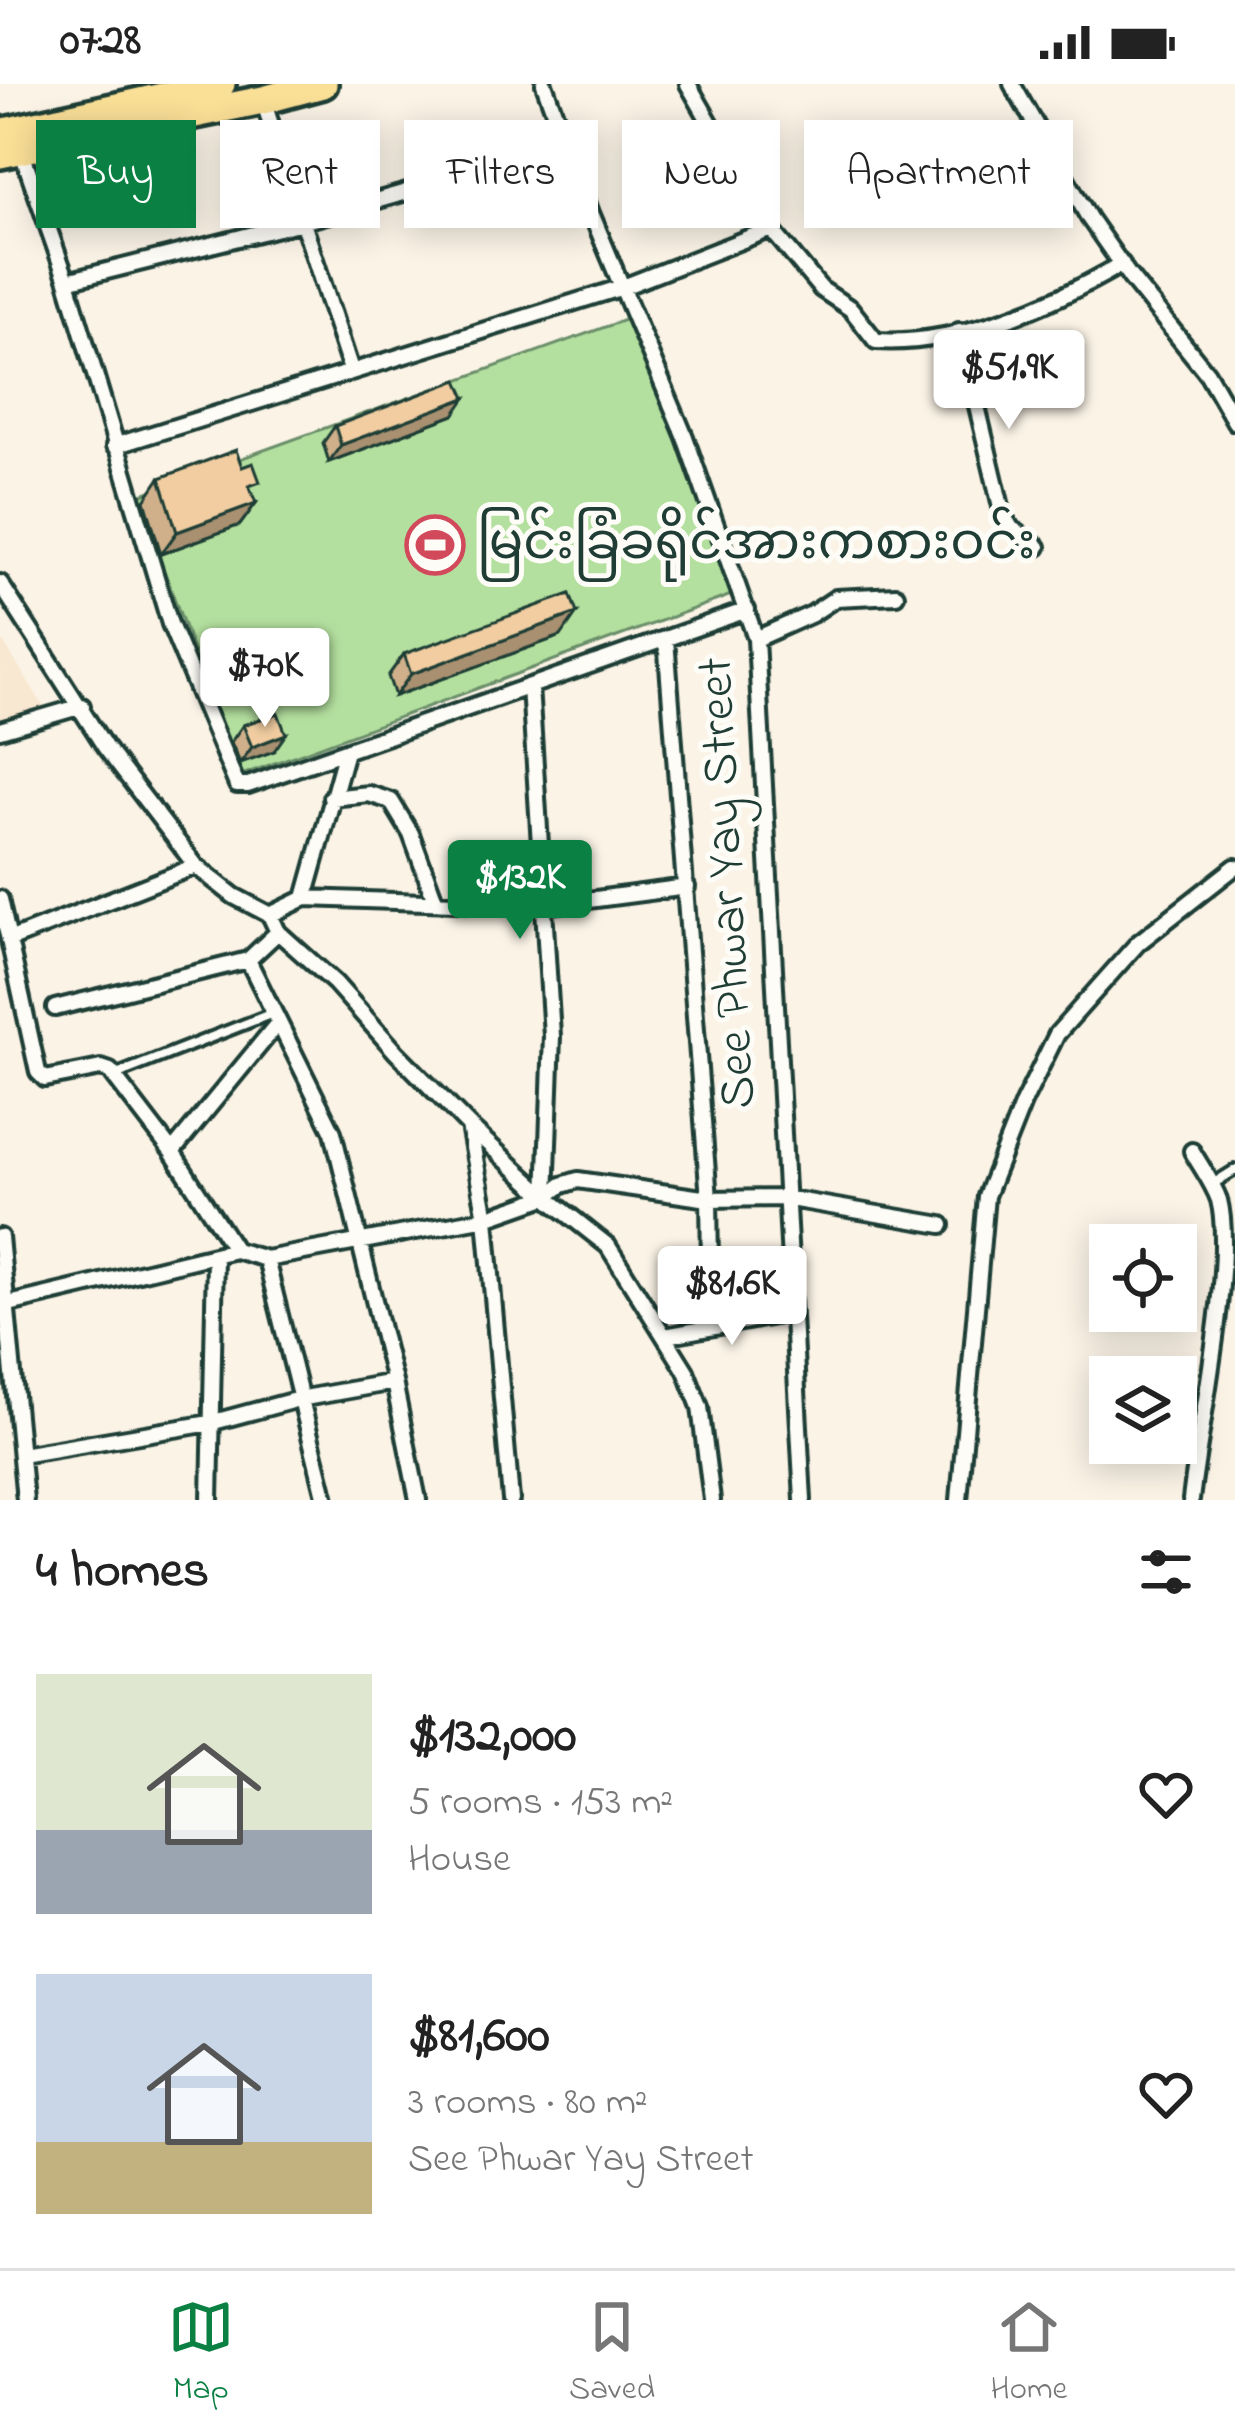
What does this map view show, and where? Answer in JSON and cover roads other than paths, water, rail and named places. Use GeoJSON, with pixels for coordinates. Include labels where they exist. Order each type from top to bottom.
{"type":"FeatureCollection","features":[{"type":"Feature","properties":{"kind":"highway"},"geometry":{"type":"LineString","coordinates":[[7,146],[123,94],[220,84]]}},
{"type":"Feature","properties":{"kind":"highway"},"geometry":{"type":"LineString","coordinates":[[7,146],[263,100],[323,84]]}},
{"type":"Feature","properties":{"kind":"street","name":"See Phwar Yay Street"},"geometry":{"type":"LineString","coordinates":[[544,84],[557,120]]}},
{"type":"Feature","properties":{"kind":"street"},"geometry":{"type":"LineString","coordinates":[[688,84],[771,229],[821,289],[851,309],[876,341],[959,332],[1039,306],[1122,264]]}},
{"type":"Feature","properties":{"kind":"street"},"geometry":{"type":"LineString","coordinates":[[1012,84],[1090,218],[1207,373],[1235,422]]}},
{"type":"Feature","properties":{"kind":"street"},"geometry":{"type":"LineString","coordinates":[[263,100],[269,120]]}},
{"type":"Feature","properties":{"kind":"street"},"geometry":{"type":"LineString","coordinates":[[7,146],[67,281],[170,624],[237,785],[747,610]]}},
{"type":"Feature","properties":{"kind":"street","name":"See Phwar Yay Street"},"geometry":{"type":"LineString","coordinates":[[598,224],[685,437],[756,639],[803,1500]]}},
{"type":"Feature","properties":{"kind":"street"},"geometry":{"type":"LineString","coordinates":[[67,281],[278,228]]}},
{"type":"Feature","properties":{"kind":"street"},"geometry":{"type":"LineString","coordinates":[[304,228],[351,370]]}},
{"type":"Feature","properties":{"kind":"street"},"geometry":{"type":"LineString","coordinates":[[114,446],[623,287],[771,229]]}},
{"type":"Feature","properties":{"kind":"street"},"geometry":{"type":"LineString","coordinates":[[959,332],[1003,515],[1011,528],[1038,548]]}},
{"type":"Feature","properties":{"kind":"street"},"geometry":{"type":"LineString","coordinates":[[0,583],[105,747],[196,866],[234,896],[270,915],[278,932],[335,982],[469,1126],[608,1246],[686,1371],[700,1407],[712,1500]]}},
{"type":"Feature","properties":{"kind":"street"},"geometry":{"type":"LineString","coordinates":[[756,639],[836,598],[896,595]]}},
{"type":"Feature","properties":{"kind":"street"},"geometry":{"type":"LineString","coordinates":[[666,639],[709,1199],[711,1326]]}},
{"type":"Feature","properties":{"kind":"street"},"geometry":{"type":"LineString","coordinates":[[530,686],[552,1036],[547,1197]]}},
{"type":"Feature","properties":{"kind":"street"},"geometry":{"type":"LineString","coordinates":[[0,730],[82,706]]}},
{"type":"Feature","properties":{"kind":"street"},"geometry":{"type":"LineString","coordinates":[[305,898],[346,751]]}},
{"type":"Feature","properties":{"kind":"street"},"geometry":{"type":"LineString","coordinates":[[331,798],[369,794],[391,801],[411,834],[435,900]]}},
{"type":"Feature","properties":{"kind":"street"},"geometry":{"type":"LineString","coordinates":[[9,940],[196,866]]}},
{"type":"Feature","properties":{"kind":"street"},"geometry":{"type":"LineString","coordinates":[[959,1500],[986,1196],[1023,1103],[1057,1034],[1111,973],[1138,943],[1235,867]]}},
{"type":"Feature","properties":{"kind":"street"},"geometry":{"type":"LineString","coordinates":[[270,915],[305,898],[542,906],[687,887]]}},
{"type":"Feature","properties":{"kind":"street"},"geometry":{"type":"LineString","coordinates":[[0,898],[38,1072],[45,1079],[101,1068],[114,1075],[172,1152],[235,1250]]}},
{"type":"Feature","properties":{"kind":"street"},"geometry":{"type":"LineString","coordinates":[[55,1008],[248,960],[278,932]]}},
{"type":"Feature","properties":{"kind":"street"},"geometry":{"type":"LineString","coordinates":[[248,960],[333,1132],[418,1500]]}},
{"type":"Feature","properties":{"kind":"street"},"geometry":{"type":"LineString","coordinates":[[172,1152],[275,1018]]}},
{"type":"Feature","properties":{"kind":"street"},"geometry":{"type":"LineString","coordinates":[[469,1126],[486,1218],[511,1500]]}},
{"type":"Feature","properties":{"kind":"street"},"geometry":{"type":"LineString","coordinates":[[1191,1500],[1226,1244],[1220,1202],[1192,1151]]}},
{"type":"Feature","properties":{"kind":"street"},"geometry":{"type":"LineString","coordinates":[[9,1304],[235,1250],[266,1259],[486,1218],[547,1197],[578,1180],[709,1199],[784,1198],[942,1225]]}},
{"type":"Feature","properties":{"kind":"street"},"geometry":{"type":"LineString","coordinates":[[0,1237],[9,1304],[6,1340],[25,1500]]}},
{"type":"Feature","properties":{"kind":"street"},"geometry":{"type":"LineString","coordinates":[[210,1500],[215,1258]]}},
{"type":"Feature","properties":{"kind":"street"},"geometry":{"type":"LineString","coordinates":[[266,1259],[326,1500]]}},
{"type":"Feature","properties":{"kind":"street"},"geometry":{"type":"LineString","coordinates":[[665,1336],[791,1313]]}},
{"type":"Feature","properties":{"kind":"street"},"geometry":{"type":"LineString","coordinates":[[21,1455],[210,1424],[299,1399],[394,1382]]}},
{"type":"Feature","properties":{"kind":"lane"},"geometry":{"type":"LineString","coordinates":[[114,1075],[275,1018]]}},
{"type":"Feature","properties":{"kind":"lane"},"geometry":{"type":"LineString","coordinates":[[1211,1185],[1235,1170]]}},
{"type":"Feature","properties":{"kind":"place","name":"မြင်းခြံခရိုင်အားကစားဝင်း"},"geometry":{"type":"Point","coordinates":[435,545]}}]}
